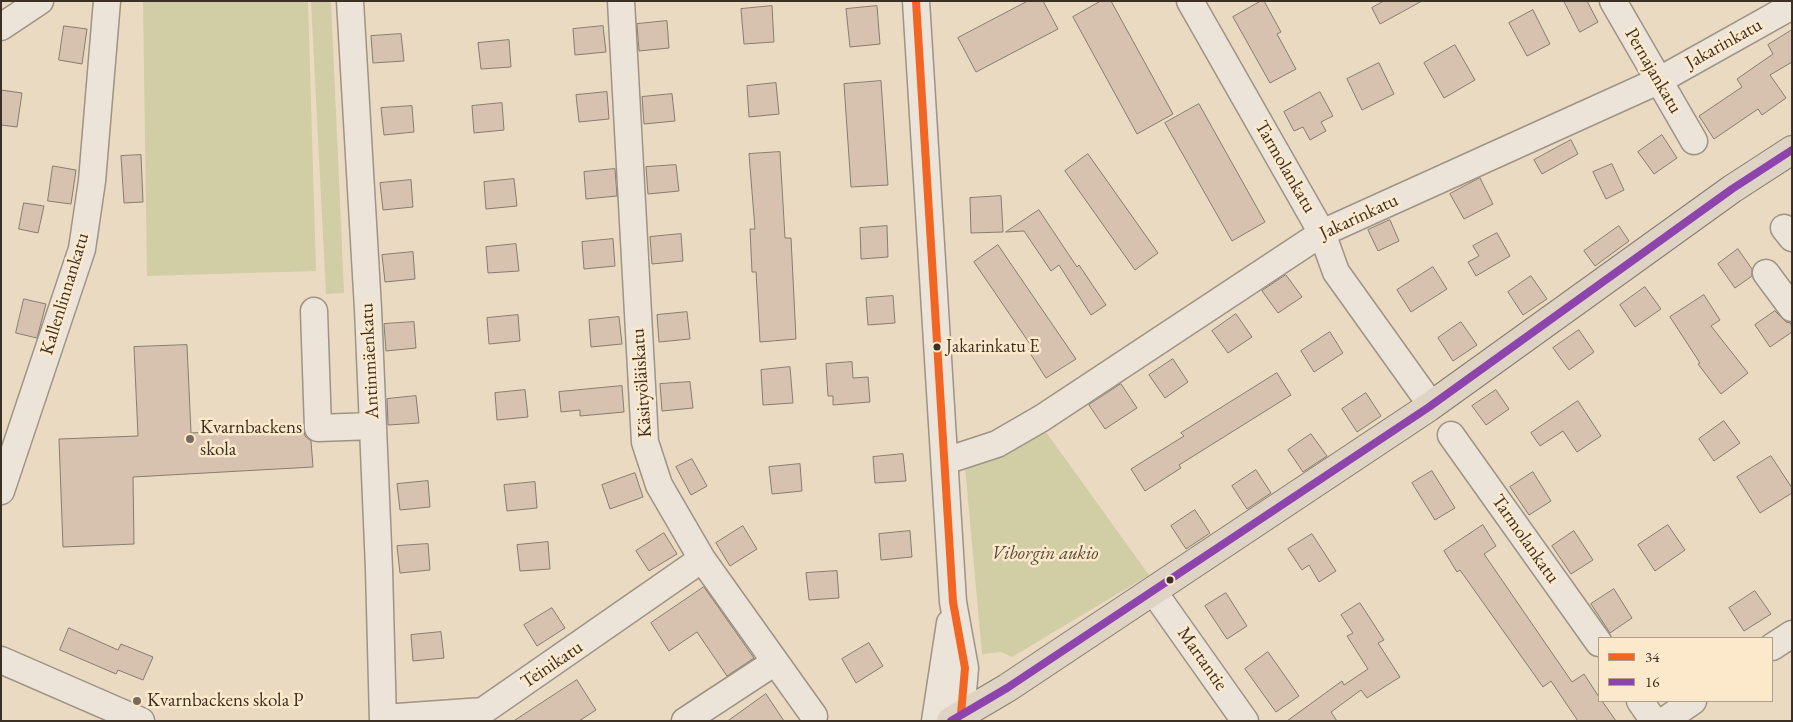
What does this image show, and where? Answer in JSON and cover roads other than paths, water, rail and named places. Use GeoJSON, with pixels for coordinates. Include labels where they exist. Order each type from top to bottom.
{"type":"FeatureCollection","features":[{"type":"Feature","properties":{"kind":"main road"},"geometry":{"type":"LineString","coordinates":[[953,719],[1015,682],[1430,407],[1732,190],[1792,150]]}},
{"type":"Feature","properties":{"kind":"street"},"geometry":{"type":"LineString","coordinates":[[1,27],[40,1]]}},
{"type":"Feature","properties":{"kind":"street","name":"Kallenlinnankatu"},"geometry":{"type":"LineString","coordinates":[[1,491],[82,249],[92,181],[107,1]]}},
{"type":"Feature","properties":{"kind":"street","name":"Antinmäenkatu"},"geometry":{"type":"LineString","coordinates":[[350,1],[373,426],[383,719]]}},
{"type":"Feature","properties":{"kind":"street","name":"Käsityöläiskatu"},"geometry":{"type":"LineString","coordinates":[[621,1],[645,442],[659,485],[702,559],[814,716]]}},
{"type":"Feature","properties":{"kind":"street"},"geometry":{"type":"LineString","coordinates":[[916,1],[953,602],[965,668],[953,719]]}},
{"type":"Feature","properties":{"kind":"street","name":"Tarmolankatu"},"geometry":{"type":"LineString","coordinates":[[1190,1],[1322,233],[1336,272],[1430,407]]}},
{"type":"Feature","properties":{"kind":"street","name":"Pernajankatu"},"geometry":{"type":"LineString","coordinates":[[1613,1],[1694,141]]}},
{"type":"Feature","properties":{"kind":"street","name":"Jakarinkatu"},"geometry":{"type":"LineString","coordinates":[[945,461],[997,444],[1042,418],[1322,233],[1658,81],[1792,6]]}},
{"type":"Feature","properties":{"kind":"street"},"geometry":{"type":"LineString","coordinates":[[1766,273],[1792,308]]}},
{"type":"Feature","properties":{"kind":"street"},"geometry":{"type":"LineString","coordinates":[[314,311],[318,428],[373,426]]}},
{"type":"Feature","properties":{"kind":"street","name":"Tarmolankatu"},"geometry":{"type":"LineString","coordinates":[[1451,435],[1598,642]]}},
{"type":"Feature","properties":{"kind":"street","name":"Teinikatu"},"geometry":{"type":"LineString","coordinates":[[383,719],[484,711],[702,559]]}},
{"type":"Feature","properties":{"kind":"street","name":"Martantie"},"geometry":{"type":"LineString","coordinates":[[1158,598],[1245,721]]}},
{"type":"Feature","properties":{"kind":"street"},"geometry":{"type":"LineString","coordinates":[[1773,646],[1792,634]]}},
{"type":"Feature","properties":{"kind":"street"},"geometry":{"type":"LineString","coordinates":[[1,660],[141,721]]}},
{"type":"Feature","properties":{"kind":"street"},"geometry":{"type":"LineString","coordinates":[[685,721],[775,662]]}},
{"type":"Feature","properties":{"kind":"street"},"geometry":{"type":"LineString","coordinates":[[1641,702],[1654,721]]}},
{"type":"Feature","properties":{"kind":"street"},"geometry":{"type":"LineString","coordinates":[[1664,721],[1691,702]]}},
{"type":"Feature","properties":{"kind":"place","name":"Jakarinkatu E"},"geometry":{"type":"Point","coordinates":[937,347]}},
{"type":"Feature","properties":{"kind":"place","name":"Kvarnbackens skola"},"geometry":{"type":"Point","coordinates":[190,439]}},
{"type":"Feature","properties":{"kind":"place","name":"Kvarnbackens skola P"},"geometry":{"type":"Point","coordinates":[137,701]}},
{"type":"Feature","properties":{"kind":"park label","name":"Viborgin aukio"},"geometry":{"type":"Point","coordinates":[1045,554]}}]}
